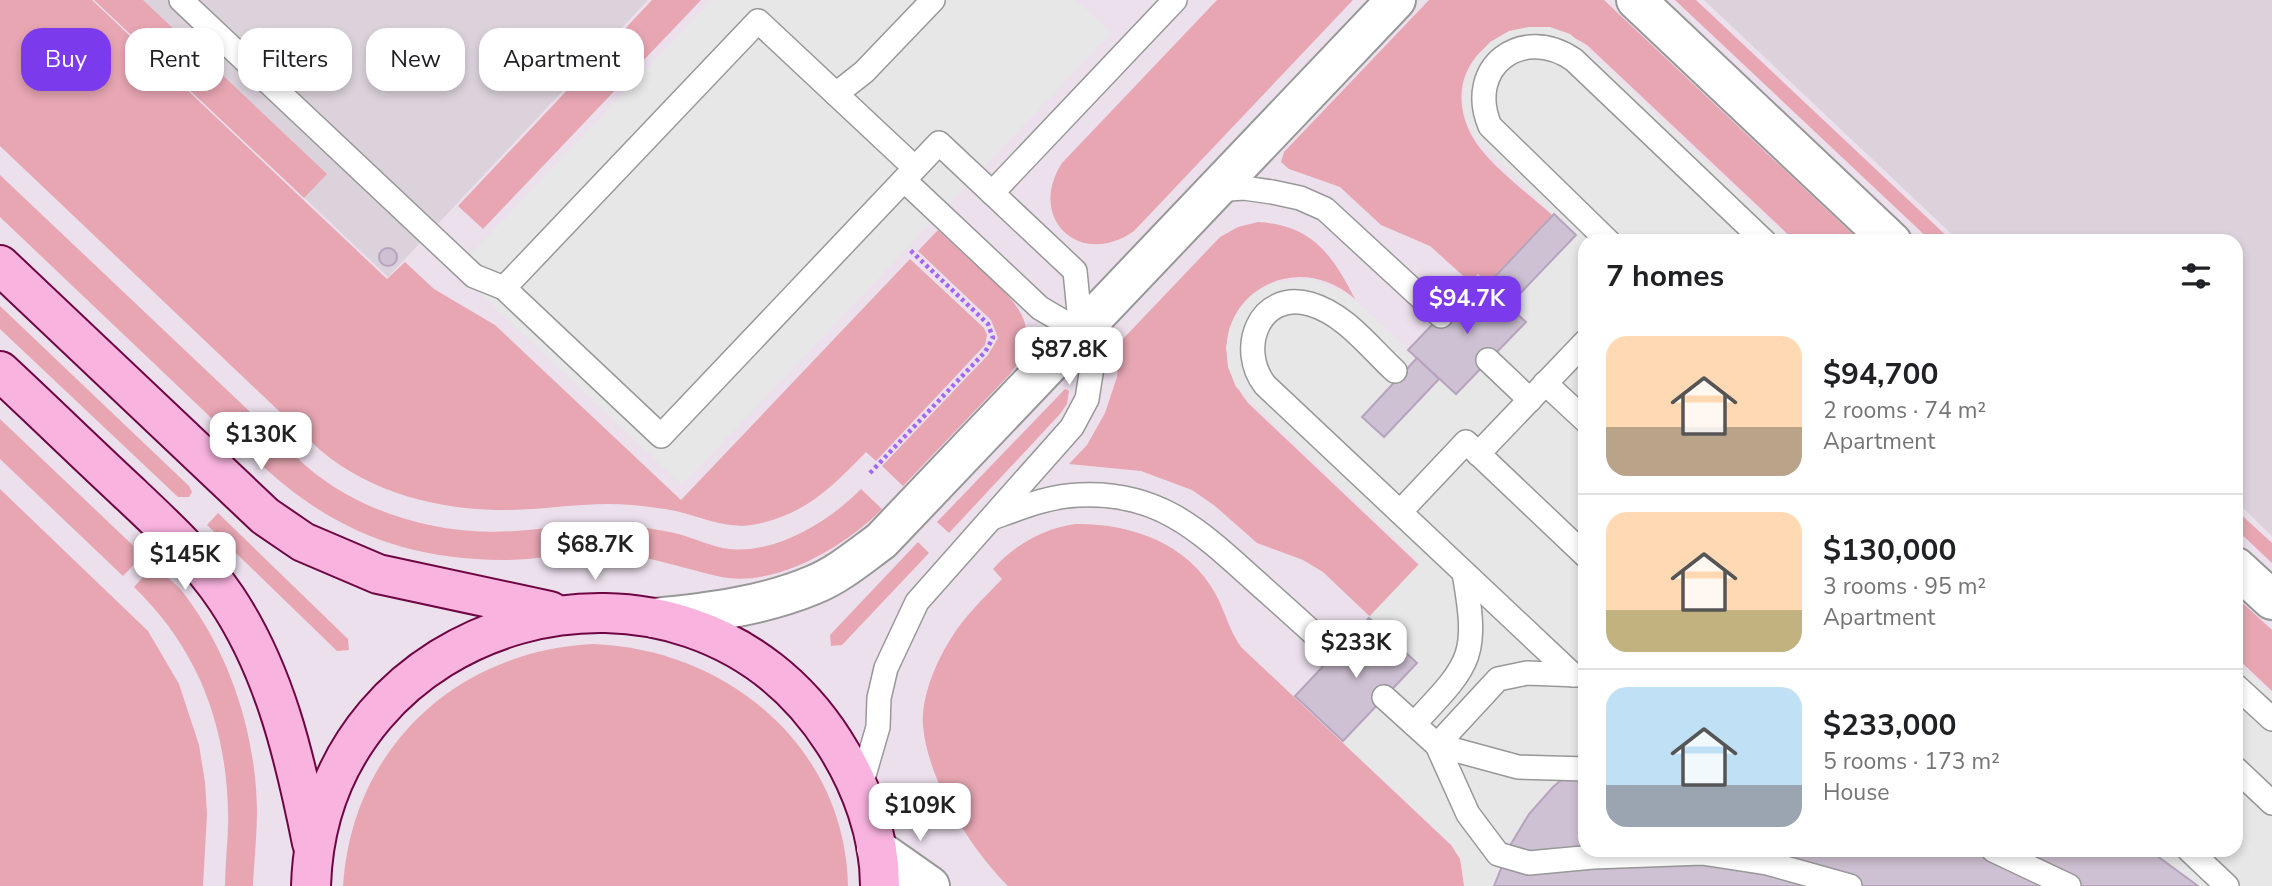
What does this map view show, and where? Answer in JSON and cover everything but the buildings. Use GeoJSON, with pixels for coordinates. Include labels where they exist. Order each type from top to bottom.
{"type":"FeatureCollection","features":[{"type":"Feature","properties":{"kind":"street"},"geometry":{"type":"LineString","coordinates":[[654,618],[706,613],[761,602],[814,585],[850,565],[911,511],[1396,0]]}},
{"type":"Feature","properties":{"kind":"street"},"geometry":{"type":"LineString","coordinates":[[1636,0],[1884,234]]}},
{"type":"Feature","properties":{"kind":"street"},"geometry":{"type":"LineString","coordinates":[[0,265],[265,516],[303,542],[378,574],[562,614]]}},
{"type":"Feature","properties":{"kind":"street"},"geometry":{"type":"LineString","coordinates":[[0,371],[173,535],[226,597],[251,639],[272,689],[298,770],[312,869]]}},
{"type":"Feature","properties":{"kind":"street"},"geometry":{"type":"LineString","coordinates":[[2243,573],[2272,600]]}},
{"type":"Feature","properties":{"kind":"street"},"geometry":{"type":"LineString","coordinates":[[312,869],[330,792],[342,765],[376,714],[421,671],[473,639],[532,619],[562,614],[624,613],[654,618],[713,637],[741,652],[782,682],[811,711],[830,735],[860,789],[876,848],[880,886]]}},
{"type":"Feature","properties":{"kind":"street"},"geometry":{"type":"LineString","coordinates":[[876,848],[930,886]]}},
{"type":"Feature","properties":{"kind":"lane"},"geometry":{"type":"LineString","coordinates":[[181,0],[474,276],[504,289],[661,436],[939,143],[1075,271],[1081,332],[1091,352],[1092,367],[1087,399],[1079,415],[917,602],[895,644],[879,698],[878,727],[860,789]]}},
{"type":"Feature","properties":{"kind":"lane"},"geometry":{"type":"LineString","coordinates":[[836,94],[864,72],[933,0]]}},
{"type":"Feature","properties":{"kind":"lane"},"geometry":{"type":"LineString","coordinates":[[992,193],[1175,0]]}},
{"type":"Feature","properties":{"kind":"lane"},"geometry":{"type":"LineString","coordinates":[[504,289],[758,21],[836,94],[1040,308],[1081,332]]}},
{"type":"Feature","properties":{"kind":"lane"},"geometry":{"type":"LineString","coordinates":[[1601,234],[1490,126],[1484,112],[1485,82],[1497,63],[1516,49],[1546,46],[1574,60],[1757,234]]}},
{"type":"Feature","properties":{"kind":"lane"},"geometry":{"type":"LineString","coordinates":[[1215,190],[1244,188],[1272,192],[1300,198],[1325,209],[1441,316]]}},
{"type":"Feature","properties":{"kind":"lane"},"geometry":{"type":"LineString","coordinates":[[1395,371],[1334,313],[1307,303],[1280,306],[1259,322],[1253,335],[1252,362],[1265,385],[1464,573],[1578,674]]}},
{"type":"Feature","properties":{"kind":"lane"},"geometry":{"type":"LineString","coordinates":[[1478,454],[1578,349]]}},
{"type":"Feature","properties":{"kind":"lane"},"geometry":{"type":"LineString","coordinates":[[1488,360],[1578,416]]}},
{"type":"Feature","properties":{"kind":"lane"},"geometry":{"type":"LineString","coordinates":[[1400,512],[1466,442],[1578,548]]}},
{"type":"Feature","properties":{"kind":"lane"},"geometry":{"type":"LineString","coordinates":[[989,519],[1050,499],[1078,495],[1106,495],[1153,505],[1201,531],[1335,653]]}},
{"type":"Feature","properties":{"kind":"lane"},"geometry":{"type":"LineString","coordinates":[[1414,724],[1459,676],[1466,663],[1471,638],[1464,573]]}},
{"type":"Feature","properties":{"kind":"lane"},"geometry":{"type":"LineString","coordinates":[[1437,745],[1498,679],[1527,673],[1578,675]]}},
{"type":"Feature","properties":{"kind":"lane"},"geometry":{"type":"LineString","coordinates":[[2243,692],[2272,719]]}},
{"type":"Feature","properties":{"kind":"lane"},"geometry":{"type":"LineString","coordinates":[[1384,697],[1437,745],[1468,814],[1498,854],[1530,863],[1593,857]]}},
{"type":"Feature","properties":{"kind":"lane"},"geometry":{"type":"LineString","coordinates":[[1437,745],[1518,767],[1578,769]]}},
{"type":"Feature","properties":{"kind":"lane"},"geometry":{"type":"LineString","coordinates":[[2243,781],[2272,803]]}},
{"type":"Feature","properties":{"kind":"lane"},"geometry":{"type":"LineString","coordinates":[[1728,857],[1767,863],[1850,886]]}},
{"type":"Feature","properties":{"kind":"lane"},"geometry":{"type":"LineString","coordinates":[[2008,857],[2069,886]]}},
{"type":"Feature","properties":{"kind":"lane"},"geometry":{"type":"LineString","coordinates":[[2196,857],[2227,886]]}},
{"type":"Feature","properties":{"kind":"path"},"geometry":{"type":"LineString","coordinates":[[870,473],[985,352],[993,338],[988,324],[910,250]]}},
{"type":"Feature","properties":{"kind":"shaded area"},"geometry":{"type":"Polygon","coordinates":[[[0,0],[92,0],[125,31],[125,91],[188,91],[387,279],[405,262],[434,289],[495,325],[681,500],[910,259],[984,328],[987,335],[985,345],[876,461],[866,452],[818,497],[774,519],[737,526],[674,511],[632,505],[600,504],[520,510],[455,507],[383,488],[361,478],[320,450],[0,146],[0,0]]]}},
{"type":"Feature","properties":{"kind":"shaded area"},"geometry":{"type":"Polygon","coordinates":[[[94,0],[143,0],[173,28],[125,28],[94,0]]]}},
{"type":"Feature","properties":{"kind":"shaded area"},"geometry":{"type":"Polygon","coordinates":[[[96,0],[648,0],[622,28],[479,28],[479,91],[563,91],[388,277],[192,91],[224,91],[224,28],[126,28],[96,0]]]}},
{"type":"Feature","properties":{"kind":"shaded area"},"geometry":{"type":"Polygon","coordinates":[[[652,0],[701,0],[644,60],[644,28],[626,28],[652,0]]]}},
{"type":"Feature","properties":{"kind":"shaded area"},"geometry":{"type":"Polygon","coordinates":[[[712,0],[1076,0],[1111,33],[682,485],[456,270],[626,91],[644,91],[644,72],[712,0]]]}},
{"type":"Feature","properties":{"kind":"shaded area"},"geometry":{"type":"Polygon","coordinates":[[[1217,0],[1353,0],[1134,231],[1114,241],[1095,244],[1078,241],[1065,232],[1055,219],[1051,203],[1053,184],[1062,163],[1217,0]]]}},
{"type":"Feature","properties":{"kind":"shaded area"},"geometry":{"type":"Polygon","coordinates":[[[1429,0],[1604,0],[1853,234],[1788,234],[1587,45],[1561,33],[1534,30],[1509,34],[1488,45],[1472,62],[1463,83],[1462,108],[1479,147],[1509,178],[1552,215],[1488,283],[1478,274],[1470,282],[1430,246],[1381,225],[1340,187],[1289,169],[1281,162],[1284,152],[1429,0]]]}},
{"type":"Feature","properties":{"kind":"shaded area"},"geometry":{"type":"Polygon","coordinates":[[[1675,0],[1696,0],[1945,234],[1924,234],[1675,0]]]}},
{"type":"Feature","properties":{"kind":"shaded area"},"geometry":{"type":"Polygon","coordinates":[[[1704,0],[2272,0],[2272,536],[2243,508],[2243,234],[1952,234],[1704,0]]]}},
{"type":"Feature","properties":{"kind":"shaded area"},"geometry":{"type":"Polygon","coordinates":[[[1550,27],[1570,34],[1784,234],[1578,234],[1578,857],[2243,857],[2243,667],[2272,695],[2272,886],[1465,886],[1461,859],[1451,844],[1294,696],[1420,563],[1236,387],[1228,367],[1226,347],[1230,327],[1240,308],[1254,294],[1272,283],[1312,279],[1350,296],[1408,349],[1478,275],[1488,283],[1553,215],[1474,136],[1465,116],[1463,96],[1467,76],[1476,57],[1490,42],[1509,31],[1550,27]]]}},
{"type":"Feature","properties":{"kind":"shaded area"},"geometry":{"type":"Polygon","coordinates":[[[224,77],[327,174],[304,198],[191,91],[224,91],[224,77]]]}},
{"type":"Feature","properties":{"kind":"shaded area"},"geometry":{"type":"Polygon","coordinates":[[[566,91],[614,91],[483,229],[458,206],[566,91]]]}},
{"type":"Feature","properties":{"kind":"shaded area"},"geometry":{"type":"Polygon","coordinates":[[[0,175],[266,427],[244,449],[0,217],[0,175]]]}},
{"type":"Feature","properties":{"kind":"shaded area"},"geometry":{"type":"Polygon","coordinates":[[[1258,222],[1293,229],[1318,245],[1338,268],[1355,299],[1327,282],[1298,277],[1272,283],[1250,297],[1234,317],[1227,343],[1231,372],[1248,403],[1437,582],[1422,666],[1323,572],[1303,560],[1257,543],[1215,506],[1192,490],[1141,471],[1069,464],[1087,445],[1105,413],[1117,377],[1121,341],[1220,237],[1238,227],[1258,222]]]}},
{"type":"Feature","properties":{"kind":"shaded area"},"geometry":{"type":"Polygon","coordinates":[[[938,230],[1009,297],[1024,319],[1026,344],[1010,374],[903,486],[882,466],[988,355],[998,338],[991,320],[918,251],[938,230]]]}},
{"type":"Feature","properties":{"kind":"shaded area"},"geometry":{"type":"Polygon","coordinates":[[[0,306],[189,486],[192,492],[189,497],[178,497],[0,329],[0,306]]]}},
{"type":"Feature","properties":{"kind":"shaded area"},"geometry":{"type":"Polygon","coordinates":[[[1065,389],[1069,391],[1067,404],[1060,414],[949,533],[937,522],[1065,389]]]}},
{"type":"Feature","properties":{"kind":"shaded area"},"geometry":{"type":"Polygon","coordinates":[[[0,419],[143,555],[123,576],[0,459],[0,419]]]}},
{"type":"Feature","properties":{"kind":"shaded area"},"geometry":{"type":"Polygon","coordinates":[[[277,438],[317,475],[367,505],[415,522],[465,530],[515,531],[582,524],[614,524],[674,533],[723,548],[748,549],[783,541],[801,533],[834,513],[861,489],[882,509],[828,551],[784,571],[761,577],[738,579],[717,576],[647,558],[603,553],[515,560],[466,558],[399,546],[368,535],[311,504],[255,459],[277,438]]]}},
{"type":"Feature","properties":{"kind":"shaded area"},"geometry":{"type":"Polygon","coordinates":[[[0,489],[148,631],[179,684],[199,745],[205,782],[207,814],[203,886],[0,886],[0,489]]]}},
{"type":"Feature","properties":{"kind":"shaded area"},"geometry":{"type":"Polygon","coordinates":[[[218,513],[348,639],[349,650],[337,651],[207,525],[218,513]]]}},
{"type":"Feature","properties":{"kind":"shaded area"},"geometry":{"type":"Polygon","coordinates":[[[2243,516],[2272,543],[2272,563],[2243,536],[2243,516]]]}},
{"type":"Feature","properties":{"kind":"shaded area"},"geometry":{"type":"Polygon","coordinates":[[[1075,524],[1115,527],[1135,532],[1172,548],[1189,561],[1215,593],[1241,647],[1451,845],[1460,859],[1464,886],[1008,886],[979,853],[942,791],[927,747],[923,726],[924,704],[934,670],[950,640],[968,615],[1002,579],[993,569],[1030,539],[1075,524]]]}},
{"type":"Feature","properties":{"kind":"shaded area"},"geometry":{"type":"Polygon","coordinates":[[[918,542],[929,553],[842,645],[831,646],[830,635],[918,542]]]}},
{"type":"Feature","properties":{"kind":"shaded area"},"geometry":{"type":"Polygon","coordinates":[[[154,565],[182,591],[201,619],[216,644],[238,697],[256,782],[253,886],[225,886],[228,811],[221,747],[204,689],[191,661],[175,635],[134,587],[154,565]]]}},
{"type":"Feature","properties":{"kind":"shaded area"},"geometry":{"type":"Polygon","coordinates":[[[2243,603],[2272,630],[2272,691],[2243,664],[2243,603]]]}},
{"type":"Feature","properties":{"kind":"shaded area"},"geometry":{"type":"Polygon","coordinates":[[[593,644],[642,650],[689,664],[732,686],[770,714],[801,749],[826,790],[842,836],[848,886],[343,886],[351,836],[367,791],[390,751],[420,716],[456,687],[497,665],[543,651],[593,644]]]}}]}
